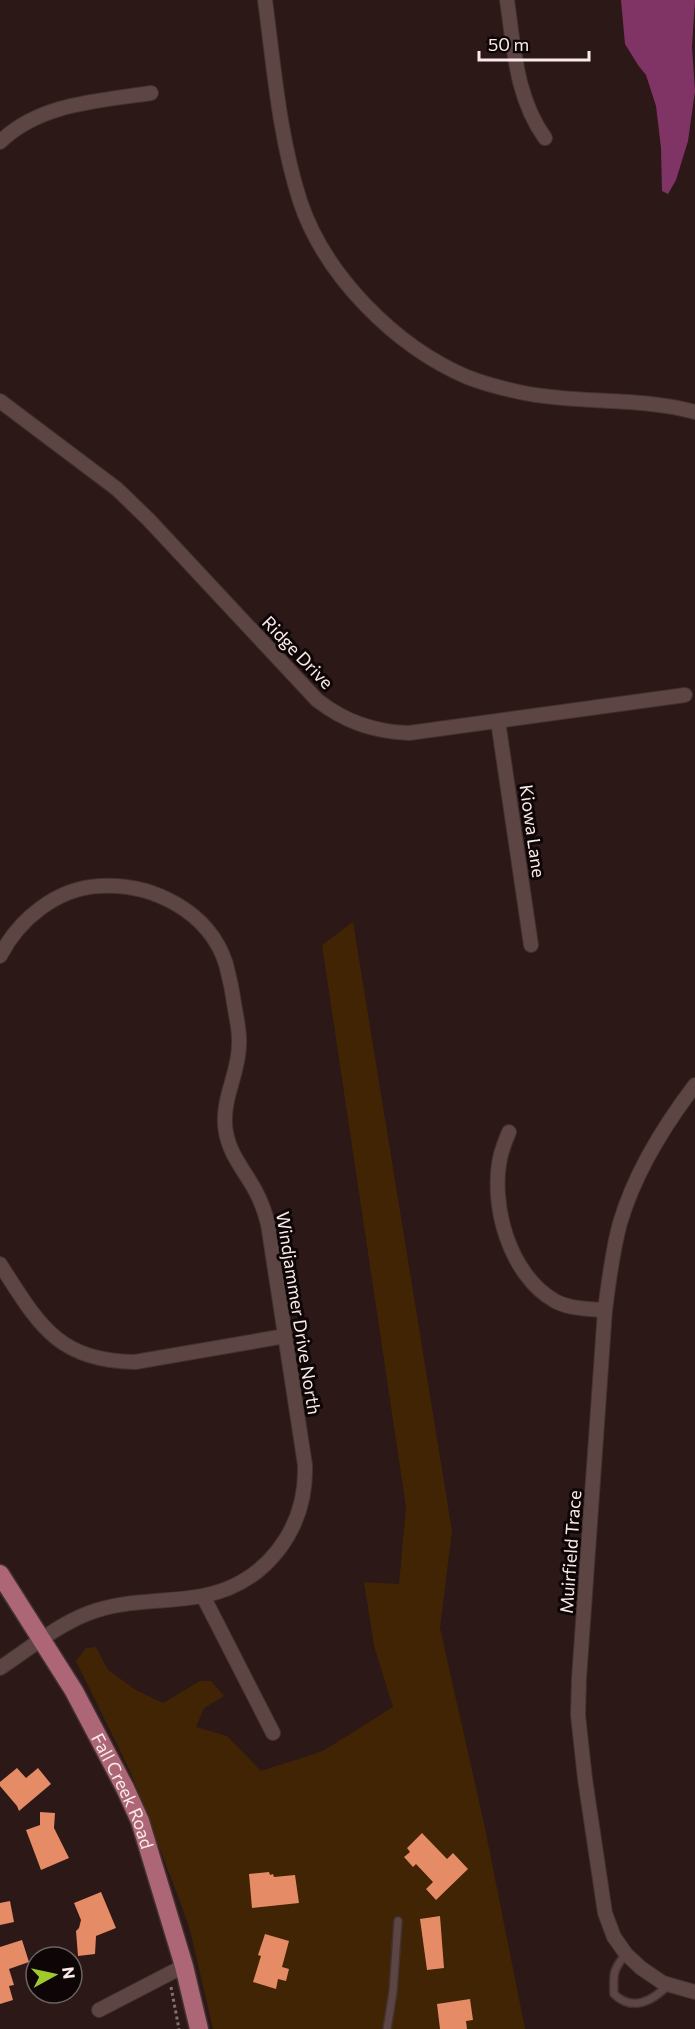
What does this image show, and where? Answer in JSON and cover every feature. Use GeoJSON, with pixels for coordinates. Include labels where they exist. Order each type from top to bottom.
{"type":"FeatureCollection","features":[{"type":"Feature","properties":{"kind":"main road","name":"Fall Creek Road"},"geometry":{"type":"LineString","coordinates":[[0,1574],[74,1691],[140,1821],[177,1970],[199,2029]]}},
{"type":"Feature","properties":{"kind":"street"},"geometry":{"type":"LineString","coordinates":[[265,0],[283,141],[300,202],[315,234],[344,280],[378,318],[398,336],[428,355],[467,377],[500,387],[545,396],[633,403],[695,412]]}},
{"type":"Feature","properties":{"kind":"street"},"geometry":{"type":"LineString","coordinates":[[507,0],[521,89],[533,122],[545,138]]}},
{"type":"Feature","properties":{"kind":"street"},"geometry":{"type":"LineString","coordinates":[[0,142],[28,122],[57,109],[151,93]]}},
{"type":"Feature","properties":{"kind":"street","name":"Ridge Drive"},"geometry":{"type":"LineString","coordinates":[[0,400],[117,489],[149,520],[317,700],[328,709],[357,725],[392,733],[410,733],[684,694]]}},
{"type":"Feature","properties":{"kind":"street","name":"Kiowa Lane"},"geometry":{"type":"LineString","coordinates":[[498,722],[531,945]]}},
{"type":"Feature","properties":{"kind":"street","name":"Windjammer Drive North"},"geometry":{"type":"LineString","coordinates":[[0,956],[12,935],[25,920],[67,893],[91,886],[119,885],[146,890],[171,900],[197,920],[215,941],[232,987],[239,1034],[238,1060],[225,1106],[228,1146],[255,1189],[263,1205],[268,1224],[306,1479],[296,1520],[285,1542],[273,1558],[261,1568],[223,1590],[203,1596],[107,1607],[89,1613],[74,1620],[0,1668]]}},
{"type":"Feature","properties":{"kind":"street","name":"Muirfield Trace"},"geometry":{"type":"LineString","coordinates":[[695,1085],[668,1121],[635,1184],[621,1222],[611,1264],[605,1310],[578,1715],[595,1853],[605,1913],[614,1937],[626,1954],[641,1968],[669,1985],[695,1992]]}},
{"type":"Feature","properties":{"kind":"street"},"geometry":{"type":"LineString","coordinates":[[509,1132],[501,1154],[498,1179],[501,1211],[508,1245],[519,1268],[536,1287],[555,1301],[572,1307],[605,1310]]}},
{"type":"Feature","properties":{"kind":"street"},"geometry":{"type":"LineString","coordinates":[[0,1264],[39,1322],[59,1340],[91,1357],[135,1362],[285,1336]]}},
{"type":"Feature","properties":{"kind":"street"},"geometry":{"type":"LineString","coordinates":[[203,1596],[273,1733]]}},
{"type":"Feature","properties":{"kind":"street"},"geometry":{"type":"LineString","coordinates":[[99,2010],[177,1970]]}},
{"type":"Feature","properties":{"kind":"lane"},"geometry":{"type":"LineString","coordinates":[[387,2029],[393,1992],[398,1922]]}},
{"type":"Feature","properties":{"kind":"lane"},"geometry":{"type":"LineString","coordinates":[[626,1954],[615,1966],[613,1976],[614,1994],[619,2000],[627,2004],[651,2000],[669,1985]]}},
{"type":"Feature","properties":{"kind":"path"},"geometry":{"type":"LineString","coordinates":[[177,1970],[172,1994],[179,2029]]}},
{"type":"Feature","properties":{"kind":"shaded area"},"geometry":{"type":"Polygon","coordinates":[[[621,0],[695,0],[692,47],[695,91],[688,141],[676,180],[668,194],[662,191],[661,148],[656,106],[646,75],[625,44],[621,0]]]}},
{"type":"Feature","properties":{"kind":"shaded area"},"geometry":{"type":"Polygon","coordinates":[[[353,922],[452,1531],[440,1628],[485,1828],[525,2029],[213,2029],[190,1930],[179,1899],[131,1773],[76,1661],[86,1648],[96,1647],[108,1670],[136,1690],[163,1703],[200,1681],[211,1681],[224,1696],[204,1708],[196,1727],[227,1736],[261,1771],[323,1751],[393,1707],[374,1646],[364,1582],[399,1584],[406,1507],[322,945],[353,922]]]}},
{"type":"Feature","properties":{"kind":"building"},"geometry":{"type":"Polygon","coordinates":[[[17,1768],[26,1778],[38,1768],[51,1784],[19,1811],[0,1786],[0,1782],[17,1768]]]}},
{"type":"Feature","properties":{"kind":"building"},"geometry":{"type":"Polygon","coordinates":[[[40,1812],[55,1813],[54,1828],[69,1858],[41,1870],[26,1830],[40,1825],[40,1812]]]}},
{"type":"Feature","properties":{"kind":"building"},"geometry":{"type":"Polygon","coordinates":[[[422,1833],[447,1859],[453,1853],[468,1869],[436,1900],[426,1889],[433,1882],[416,1864],[413,1867],[404,1857],[410,1852],[407,1848],[422,1833]]]}},
{"type":"Feature","properties":{"kind":"building"},"geometry":{"type":"Polygon","coordinates":[[[269,1872],[274,1877],[295,1875],[299,1903],[252,1908],[249,1874],[269,1872]]]}},
{"type":"Feature","properties":{"kind":"building"},"geometry":{"type":"Polygon","coordinates":[[[101,1892],[116,1928],[96,1936],[95,1954],[84,1955],[84,1945],[77,1945],[76,1931],[81,1920],[74,1903],[101,1892]]]}},
{"type":"Feature","properties":{"kind":"building"},"geometry":{"type":"Polygon","coordinates":[[[10,1901],[14,1922],[0,1925],[0,1903],[10,1901]]]}},
{"type":"Feature","properties":{"kind":"building"},"geometry":{"type":"Polygon","coordinates":[[[440,1916],[444,1968],[427,1970],[420,1919],[440,1916]]]}},
{"type":"Feature","properties":{"kind":"building"},"geometry":{"type":"Polygon","coordinates":[[[265,1934],[289,1941],[282,1967],[289,1969],[286,1981],[278,1979],[276,1989],[253,1982],[265,1934]]]}},
{"type":"Feature","properties":{"kind":"building"},"geometry":{"type":"Polygon","coordinates":[[[22,1940],[24,1946],[24,1964],[9,1969],[14,1985],[9,1986],[13,2000],[0,2004],[0,1947],[22,1940]]]}},
{"type":"Feature","properties":{"kind":"building"},"geometry":{"type":"Polygon","coordinates":[[[470,1999],[473,2020],[466,2021],[467,2029],[440,2029],[437,2004],[470,1999]]]}}]}
